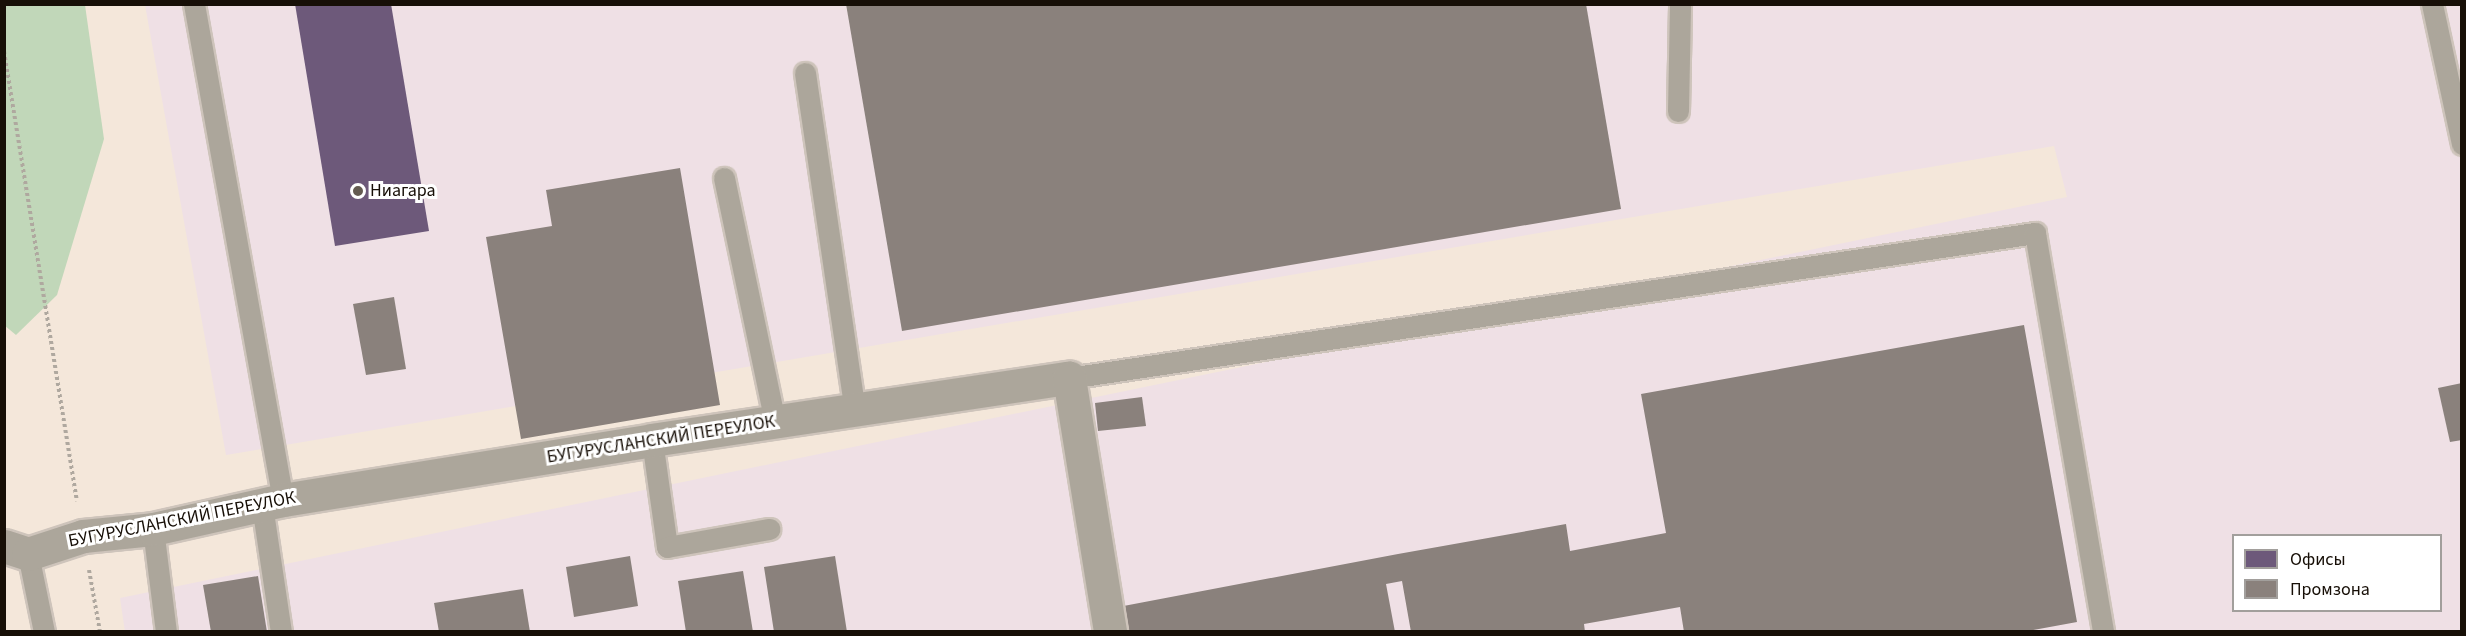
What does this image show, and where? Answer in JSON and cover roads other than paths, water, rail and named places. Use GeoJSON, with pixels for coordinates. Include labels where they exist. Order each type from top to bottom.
{"type":"FeatureCollection","features":[{"type":"Feature","properties":{"kind":"street","name":"БУГУРУСЛАНСКИЙ ПЕРЕУЛОК"},"geometry":{"type":"LineString","coordinates":[[16,550],[83,536],[153,529],[273,503],[652,440],[1069,378]]}},
{"type":"Feature","properties":{"kind":"street"},"geometry":{"type":"LineString","coordinates":[[1069,378],[1110,632]]}},
{"type":"Feature","properties":{"kind":"lane"},"geometry":{"type":"LineString","coordinates":[[195,4],[273,503],[281,632]]}},
{"type":"Feature","properties":{"kind":"lane"},"geometry":{"type":"LineString","coordinates":[[1677,111],[1680,4]]}},
{"type":"Feature","properties":{"kind":"lane"},"geometry":{"type":"LineString","coordinates":[[2432,4],[2462,144]]}},
{"type":"Feature","properties":{"kind":"lane"},"geometry":{"type":"LineString","coordinates":[[805,73],[855,410]]}},
{"type":"Feature","properties":{"kind":"lane"},"geometry":{"type":"LineString","coordinates":[[724,178],[775,422]]}},
{"type":"Feature","properties":{"kind":"lane"},"geometry":{"type":"LineString","coordinates":[[1069,378],[2035,233],[2103,632]]}},
{"type":"Feature","properties":{"kind":"lane"},"geometry":{"type":"LineString","coordinates":[[652,440],[667,547],[769,529]]}},
{"type":"Feature","properties":{"kind":"lane"},"geometry":{"type":"LineString","coordinates":[[153,529],[166,632]]}},
{"type":"Feature","properties":{"kind":"lane"},"geometry":{"type":"LineString","coordinates":[[16,550],[44,632]]}},
{"type":"Feature","properties":{"kind":"place","name":"Ниагара"},"geometry":{"type":"Point","coordinates":[358,191]}}]}
